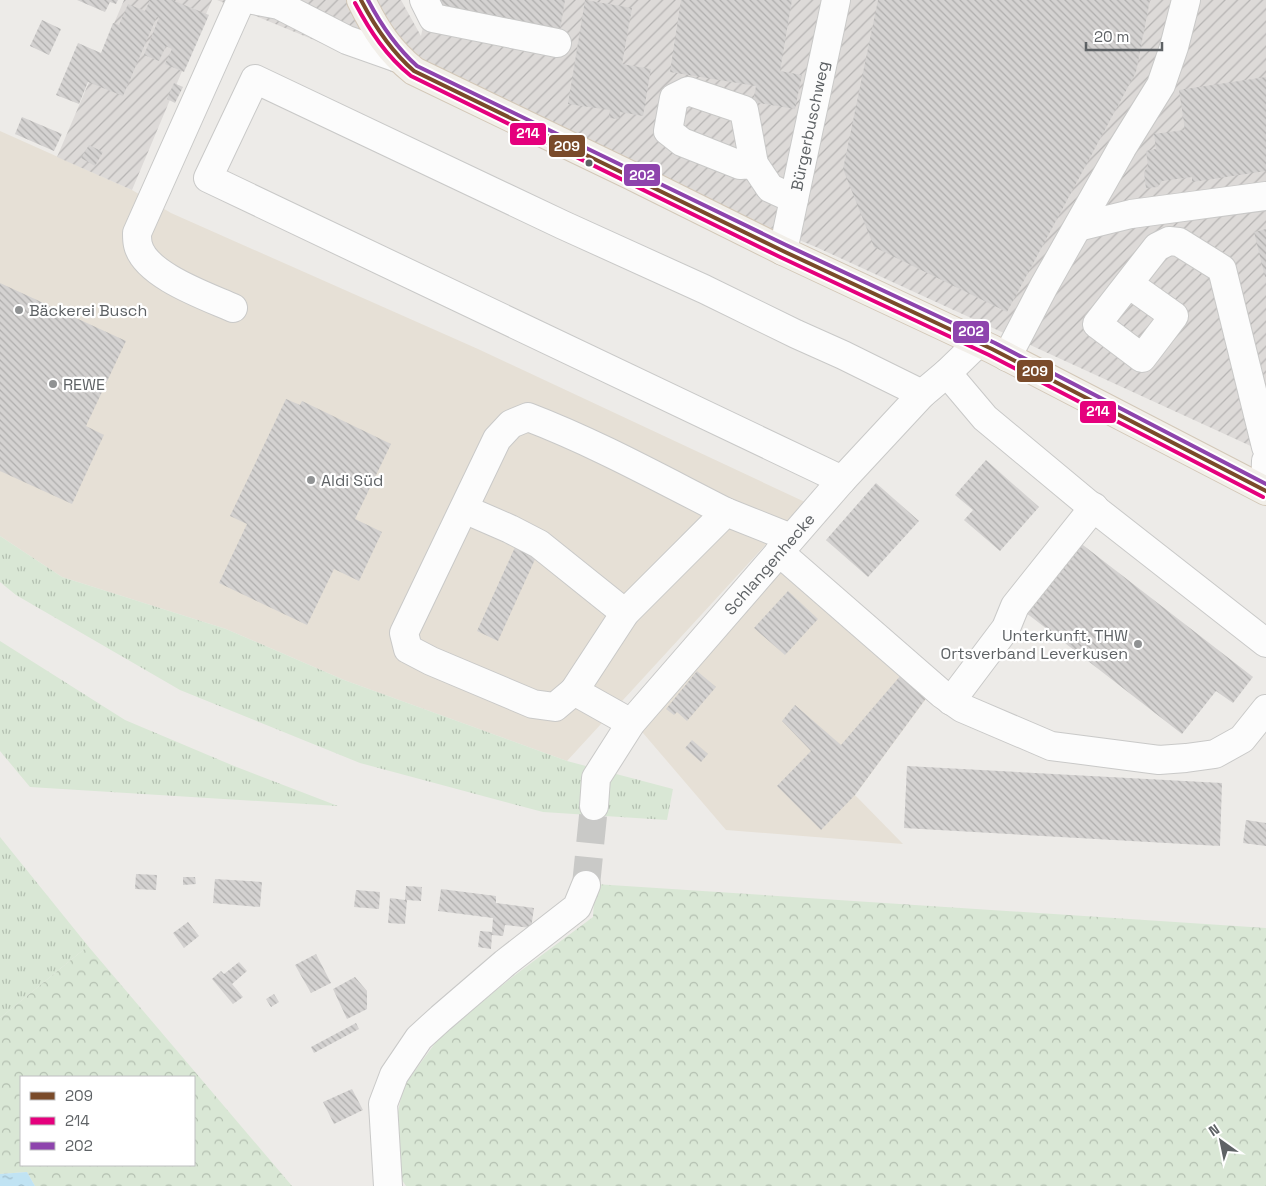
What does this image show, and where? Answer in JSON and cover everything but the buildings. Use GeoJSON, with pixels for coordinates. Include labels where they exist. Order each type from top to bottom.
{"type":"FeatureCollection","features":[{"type":"Feature","properties":{"kind":"main road"},"geometry":{"type":"LineString","coordinates":[[361,0],[379,34],[398,58],[414,71],[630,175],[783,252],[1007,357],[1266,490]]}},
{"type":"Feature","properties":{"kind":"street"},"geometry":{"type":"LineString","coordinates":[[232,308],[164,276],[144,258],[138,245],[137,233],[241,0]]}},
{"type":"Feature","properties":{"kind":"street"},"geometry":{"type":"LineString","coordinates":[[253,0],[288,3],[346,40],[398,58]]}},
{"type":"Feature","properties":{"kind":"street"},"geometry":{"type":"LineString","coordinates":[[424,0],[433,18],[557,43]]}},
{"type":"Feature","properties":{"kind":"street","name":"Bürgerbuschweg"},"geometry":{"type":"LineString","coordinates":[[783,252],[836,0]]}},
{"type":"Feature","properties":{"kind":"street"},"geometry":{"type":"LineString","coordinates":[[1007,357],[1044,286],[1122,148],[1161,85],[1174,47],[1186,0]]}},
{"type":"Feature","properties":{"kind":"street"},"geometry":{"type":"LineString","coordinates":[[842,480],[208,178],[255,79],[563,225],[704,289],[922,394]]}},
{"type":"Feature","properties":{"kind":"street"},"geometry":{"type":"LineString","coordinates":[[754,164],[770,188],[794,199]]}},
{"type":"Feature","properties":{"kind":"street"},"geometry":{"type":"LineString","coordinates":[[1078,227],[1131,214],[1266,196]]}},
{"type":"Feature","properties":{"kind":"street"},"geometry":{"type":"LineString","coordinates":[[1160,210],[1168,241]]}},
{"type":"Feature","properties":{"kind":"street"},"geometry":{"type":"LineString","coordinates":[[1129,284],[1157,247],[1168,241],[1179,242],[1222,269],[1266,447]]}},
{"type":"Feature","properties":{"kind":"street","name":"Schlangenhecke"},"geometry":{"type":"LineString","coordinates":[[594,806],[596,778],[631,724],[842,480],[922,394],[978,343]]}},
{"type":"Feature","properties":{"kind":"street"},"geometry":{"type":"LineString","coordinates":[[947,373],[985,418],[1266,643]]}},
{"type":"Feature","properties":{"kind":"street"},"geometry":{"type":"LineString","coordinates":[[726,512],[625,613],[574,691],[555,707],[533,704],[431,662],[408,649],[404,633],[497,439],[511,424],[528,417],[554,427],[624,460],[726,512],[785,545],[934,688],[962,708],[1050,746],[1159,760],[1215,754],[1242,739],[1266,709]]}},
{"type":"Feature","properties":{"kind":"street"},"geometry":{"type":"LineString","coordinates":[[1266,461],[1266,490]]}},
{"type":"Feature","properties":{"kind":"street"},"geometry":{"type":"LineString","coordinates":[[951,700],[1006,628],[1015,606],[1094,507]]}},
{"type":"Feature","properties":{"kind":"street"},"geometry":{"type":"LineString","coordinates":[[464,509],[539,544],[625,613]]}},
{"type":"Feature","properties":{"kind":"street"},"geometry":{"type":"LineString","coordinates":[[574,691],[631,724]]}},
{"type":"Feature","properties":{"kind":"street"},"geometry":{"type":"LineString","coordinates":[[388,1186],[384,1104],[394,1075],[419,1038],[505,963],[577,907],[586,885]]}},
{"type":"Feature","properties":{"kind":"shaded area"},"geometry":{"type":"Polygon","coordinates":[[[124,0],[212,0],[132,190],[57,157],[124,0]]]}},
{"type":"Feature","properties":{"kind":"shaded area"},"geometry":{"type":"Polygon","coordinates":[[[217,0],[401,0],[421,36],[429,0],[1266,0],[1266,453],[816,247],[217,0]]]}},
{"type":"Feature","properties":{"kind":"shaded area"},"geometry":{"type":"Polygon","coordinates":[[[0,131],[132,190],[171,213],[478,349],[805,502],[567,761],[344,680],[226,629],[62,577],[0,536],[0,131]]]}},
{"type":"Feature","properties":{"kind":"shaded area"},"geometry":{"type":"Polygon","coordinates":[[[785,558],[934,688],[855,795],[903,844],[726,830],[637,726],[785,558]]]}},
{"type":"Feature","properties":{"kind":"green space"},"geometry":{"type":"Polygon","coordinates":[[[0,536],[62,577],[226,629],[344,680],[567,761],[673,789],[667,820],[543,812],[360,763],[180,690],[16,595],[0,582],[0,536]]]}},
{"type":"Feature","properties":{"kind":"green space"},"geometry":{"type":"Polygon","coordinates":[[[0,641],[125,720],[234,766],[338,806],[30,787],[0,751],[0,641]]]}},
{"type":"Feature","properties":{"kind":"green space"},"geometry":{"type":"Polygon","coordinates":[[[0,837],[88,946],[0,1018],[0,837]]]}},
{"type":"Feature","properties":{"kind":"green space"},"geometry":{"type":"Polygon","coordinates":[[[595,884],[1266,928],[1266,1186],[406,1186],[398,1174],[397,1117],[403,1087],[441,1035],[515,975],[593,917],[595,884]]]}},
{"type":"Feature","properties":{"kind":"green space"},"geometry":{"type":"Polygon","coordinates":[[[88,946],[292,1186],[35,1186],[27,1172],[0,1174],[0,1018],[88,946]]]}},
{"type":"Feature","properties":{"kind":"water"},"geometry":{"type":"Polygon","coordinates":[[[27,1172],[35,1186],[0,1186],[0,1174],[27,1172]]]}},
{"type":"Feature","properties":{"kind":"tunnel"},"geometry":{"type":"LineString","coordinates":[[586,885],[594,806]]}},
{"type":"Feature","properties":{"kind":"transit line","name":"209"},"geometry":{"type":"LineString","coordinates":[[361,0],[384,38],[414,71],[783,251],[992,349],[1266,491]]}},
{"type":"Feature","properties":{"kind":"transit line","name":"202"},"geometry":{"type":"LineString","coordinates":[[368,0],[390,35],[417,66],[786,245],[995,343],[1266,484]]}},
{"type":"Feature","properties":{"kind":"transit line","name":"214"},"geometry":{"type":"LineString","coordinates":[[355,3],[379,42],[411,76],[780,257],[989,355],[1263,497]]}},
{"type":"Feature","properties":{"kind":"place","name":"Bäckerei Busch"},"geometry":{"type":"Point","coordinates":[19,310]}},
{"type":"Feature","properties":{"kind":"place","name":"REWE"},"geometry":{"type":"Point","coordinates":[53,384]}},
{"type":"Feature","properties":{"kind":"place","name":"Aldi Süd"},"geometry":{"type":"Point","coordinates":[311,480]}},
{"type":"Feature","properties":{"kind":"place","name":"Unterkunft, THW Ortsverband Leverkusen"},"geometry":{"type":"Point","coordinates":[1138,644]}}]}
